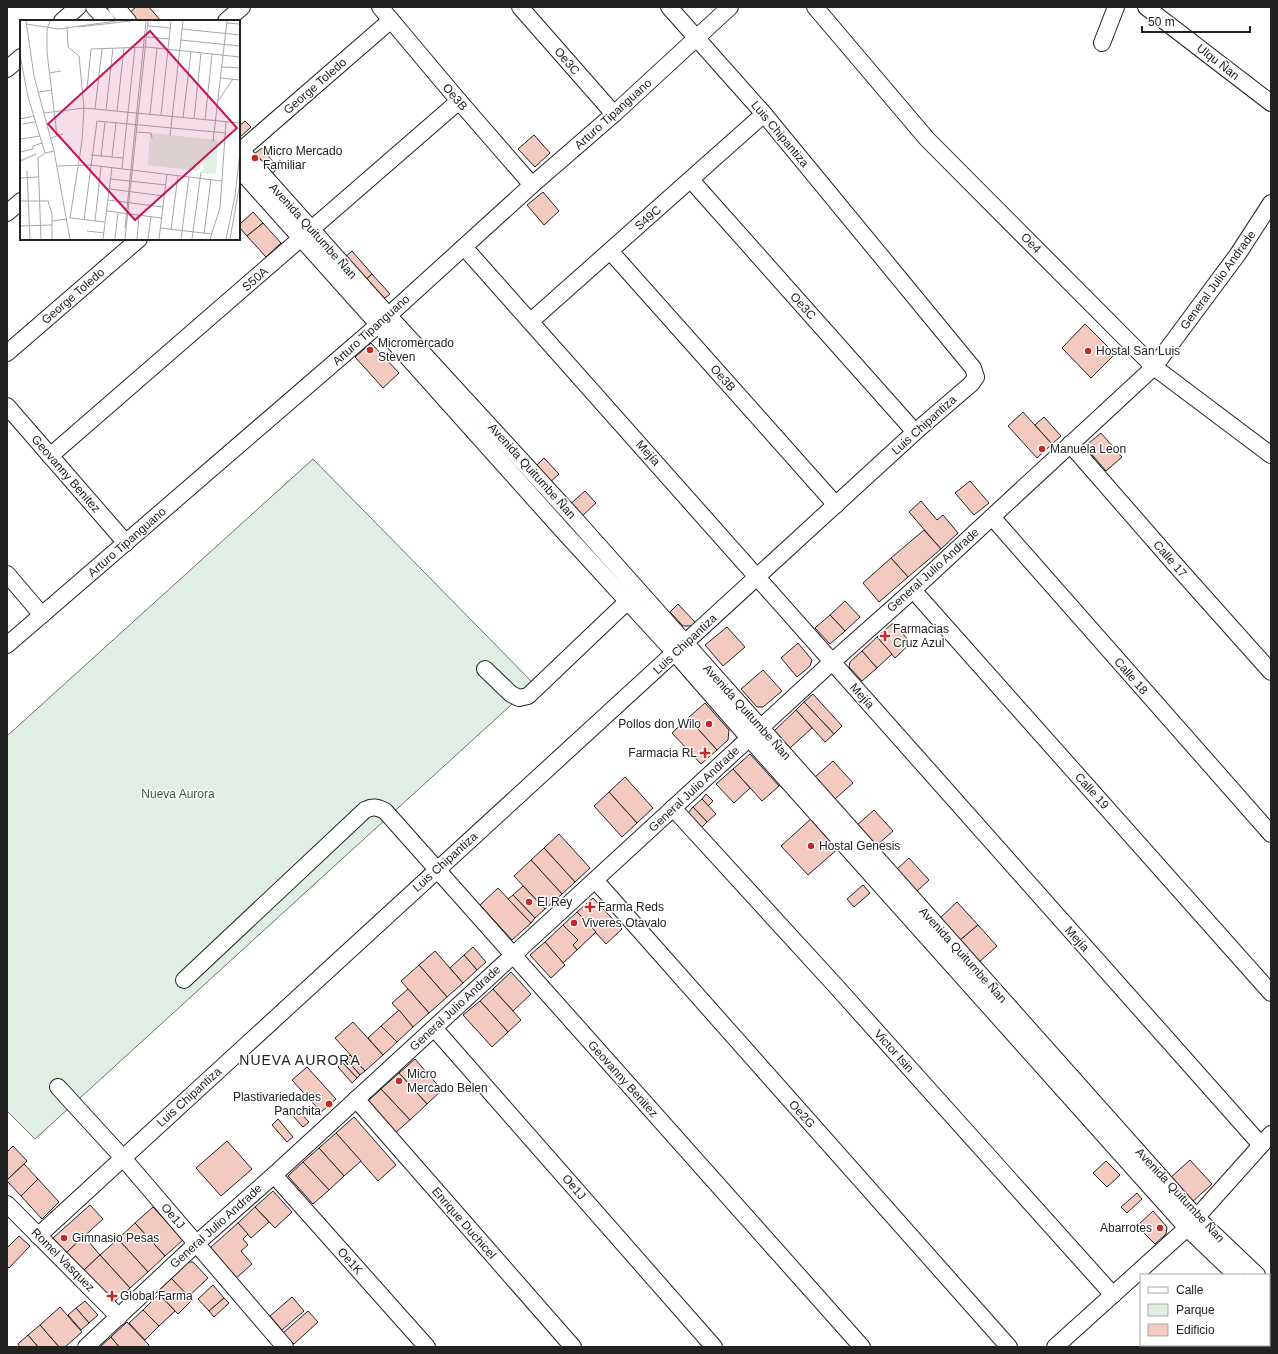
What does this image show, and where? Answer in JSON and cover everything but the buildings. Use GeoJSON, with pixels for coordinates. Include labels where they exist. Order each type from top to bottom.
{"type":"FeatureCollection","features":[{"type":"Feature","properties":{"kind":"street"},"geometry":{"type":"LineString","coordinates":[[63,20],[78,7]]}},
{"type":"Feature","properties":{"kind":"street"},"geometry":{"type":"LineString","coordinates":[[94,7],[106,20]]}},
{"type":"Feature","properties":{"kind":"street"},"geometry":{"type":"LineString","coordinates":[[116,7],[127,20]]}},
{"type":"Feature","properties":{"kind":"street"},"geometry":{"type":"LineString","coordinates":[[227,20],[242,7]]}},
{"type":"Feature","properties":{"kind":"street","name":"Oe3B"},"geometry":{"type":"LineString","coordinates":[[380,7],[532,185]]}},
{"type":"Feature","properties":{"kind":"street","name":"Oe3C"},"geometry":{"type":"LineString","coordinates":[[520,7],[614,114]]}},
{"type":"Feature","properties":{"kind":"street","name":"Luis Chipantiza"},"geometry":{"type":"LineString","coordinates":[[38,1236],[915,432],[971,384],[976,377],[973,368],[764,114],[669,7]]}},
{"type":"Feature","properties":{"kind":"street","name":"Arturo Tipanguano"},"geometry":{"type":"LineString","coordinates":[[7,645],[383,320],[532,185],[614,114],[730,7]]}},
{"type":"Feature","properties":{"kind":"street","name":"Oe4"},"geometry":{"type":"LineString","coordinates":[[816,7],[927,139],[1154,367],[1271,455]]}},
{"type":"Feature","properties":{"kind":"street"},"geometry":{"type":"LineString","coordinates":[[1102,43],[1116,7]]}},
{"type":"Feature","properties":{"kind":"street","name":"Ulqu Ñan"},"geometry":{"type":"LineString","coordinates":[[1146,7],[1271,103]]}},
{"type":"Feature","properties":{"kind":"street","name":"George Toledo"},"geometry":{"type":"LineString","coordinates":[[240,150],[391,20]]}},
{"type":"Feature","properties":{"kind":"street"},"geometry":{"type":"LineString","coordinates":[[7,68],[20,58]]}},
{"type":"Feature","properties":{"kind":"street","name":"S50A"},"geometry":{"type":"LineString","coordinates":[[50,456],[459,101]]}},
{"type":"Feature","properties":{"kind":"street","name":"S49C"},"geometry":{"type":"LineString","coordinates":[[531,321],[764,114]]}},
{"type":"Feature","properties":{"kind":"street","name":"Avenida Quitumbe Ñan"},"geometry":{"type":"LineString","coordinates":[[240,150],[306,234],[383,320],[627,602],[680,648]]}},
{"type":"Feature","properties":{"kind":"street","name":"Avenida Quitumbe Ñan"},"geometry":{"type":"LineString","coordinates":[[240,170],[306,234]]}},
{"type":"Feature","properties":{"kind":"street","name":"Oe3C"},"geometry":{"type":"LineString","coordinates":[[691,180],[915,432]]}},
{"type":"Feature","properties":{"kind":"street"},"geometry":{"type":"LineString","coordinates":[[7,213],[20,202]]}},
{"type":"Feature","properties":{"kind":"street","name":"General Julio Andrade"},"geometry":{"type":"LineString","coordinates":[[86,1347],[197,1243],[274,1175],[832,662],[913,590],[1154,367],[1238,254],[1271,203]]}},
{"type":"Feature","properties":{"kind":"street","name":"George Toledo"},"geometry":{"type":"LineString","coordinates":[[7,353],[138,240]]}},
{"type":"Feature","properties":{"kind":"street","name":"Mejía"},"geometry":{"type":"LineString","coordinates":[[464,247],[832,662],[1266,1140]]}},
{"type":"Feature","properties":{"kind":"street","name":"Oe3B"},"geometry":{"type":"LineString","coordinates":[[610,251],[836,505]]}},
{"type":"Feature","properties":{"kind":"street","name":"Avenida Quitumbe Ñan"},"geometry":{"type":"LineString","coordinates":[[383,320],[639,590],[680,648],[1192,1223],[1235,1274]]}},
{"type":"Feature","properties":{"kind":"street","name":"Geovanny Benitez"},"geometry":{"type":"LineString","coordinates":[[7,406],[126,543]]}},
{"type":"Feature","properties":{"kind":"street","name":"Calle 17"},"geometry":{"type":"LineString","coordinates":[[1070,444],[1271,672]]}},
{"type":"Feature","properties":{"kind":"street","name":"Calle 18"},"geometry":{"type":"LineString","coordinates":[[992,517],[1271,834]]}},
{"type":"Feature","properties":{"kind":"street"},"geometry":{"type":"LineString","coordinates":[[7,574],[42,615]]}},
{"type":"Feature","properties":{"kind":"street"},"geometry":{"type":"LineString","coordinates":[[485,669],[511,694],[519,698],[528,696],[639,590]]}},
{"type":"Feature","properties":{"kind":"street","name":"Calle 19"},"geometry":{"type":"LineString","coordinates":[[913,590],[1271,993]]}},
{"type":"Feature","properties":{"kind":"street","name":"Geovanny Benitez"},"geometry":{"type":"LineString","coordinates":[[184,980],[365,810],[378,807],[385,811],[862,1347]]}},
{"type":"Feature","properties":{"kind":"street","name":"Victor Isin"},"geometry":{"type":"LineString","coordinates":[[673,808],[834,984],[1113,1295]]}},
{"type":"Feature","properties":{"kind":"street","name":"Oe2G"},"geometry":{"type":"LineString","coordinates":[[594,880],[1009,1347]]}},
{"type":"Feature","properties":{"kind":"street","name":"Oe1J"},"geometry":{"type":"LineString","coordinates":[[434,1028],[714,1347]]}},
{"type":"Feature","properties":{"kind":"street","name":"Oe1J"},"geometry":{"type":"LineString","coordinates":[[58,1087],[123,1158],[285,1347]]}},
{"type":"Feature","properties":{"kind":"street","name":"Enrique Duchicel"},"geometry":{"type":"LineString","coordinates":[[356,1099],[573,1347]]}},
{"type":"Feature","properties":{"kind":"street"},"geometry":{"type":"LineString","coordinates":[[1055,1347],[1192,1223],[1266,1140]]}},
{"type":"Feature","properties":{"kind":"street","name":"Oe1K"},"geometry":{"type":"LineString","coordinates":[[274,1175],[426,1347]]}},
{"type":"Feature","properties":{"kind":"street","name":"Romel Vasquez"},"geometry":{"type":"LineString","coordinates":[[7,1204],[118,1317]]}},
{"type":"Feature","properties":{"kind":"street","name":"Avenida Quitumbe Ñan"},"geometry":{"type":"LineString","coordinates":[[1192,1223],[1257,1274]]}},
{"type":"Feature","properties":{"kind":"green space","name":"Nueva Aurora"},"geometry":{"type":"Polygon","coordinates":[[[313,459],[534,684],[35,1139],[7,1111],[7,736],[313,459]]]}},
{"type":"Feature","properties":{"kind":"place","name":"Micro Mercado Familiar"},"geometry":{"type":"Point","coordinates":[255,158]}},
{"type":"Feature","properties":{"kind":"place","name":"Micromercado Steven"},"geometry":{"type":"Point","coordinates":[370,350]}},
{"type":"Feature","properties":{"kind":"place","name":"Hostal San Luis"},"geometry":{"type":"Point","coordinates":[1088,351]}},
{"type":"Feature","properties":{"kind":"place","name":"Manuela Leon"},"geometry":{"type":"Point","coordinates":[1042,449]}},
{"type":"Feature","properties":{"kind":"place","name":"Farmacias Cruz Azul"},"geometry":{"type":"Point","coordinates":[885,636]}},
{"type":"Feature","properties":{"kind":"place","name":"Pollos don Wilo"},"geometry":{"type":"Point","coordinates":[709,724]}},
{"type":"Feature","properties":{"kind":"place","name":"Farmacia RL"},"geometry":{"type":"Point","coordinates":[705,753]}},
{"type":"Feature","properties":{"kind":"place","name":"Hostal Genesis"},"geometry":{"type":"Point","coordinates":[811,846]}},
{"type":"Feature","properties":{"kind":"place","name":"El Rey"},"geometry":{"type":"Point","coordinates":[529,902]}},
{"type":"Feature","properties":{"kind":"place","name":"Farma Reds"},"geometry":{"type":"Point","coordinates":[590,907]}},
{"type":"Feature","properties":{"kind":"place","name":"Viveres Otavalo"},"geometry":{"type":"Point","coordinates":[574,923]}},
{"type":"Feature","properties":{"kind":"place","name":"Micro Mercado Belen"},"geometry":{"type":"Point","coordinates":[399,1081]}},
{"type":"Feature","properties":{"kind":"place","name":"Plastivariedades Panchita"},"geometry":{"type":"Point","coordinates":[329,1104]}},
{"type":"Feature","properties":{"kind":"place","name":"Abarrotes"},"geometry":{"type":"Point","coordinates":[1160,1228]}},
{"type":"Feature","properties":{"kind":"place","name":"Gimnasio Pesas"},"geometry":{"type":"Point","coordinates":[64,1238]}},
{"type":"Feature","properties":{"kind":"place","name":"Global Farma"},"geometry":{"type":"Point","coordinates":[112,1296]}},
{"type":"Feature","properties":{"kind":"district","name":"NUEVA AURORA"},"geometry":{"type":"Point","coordinates":[300,1060]}}]}
